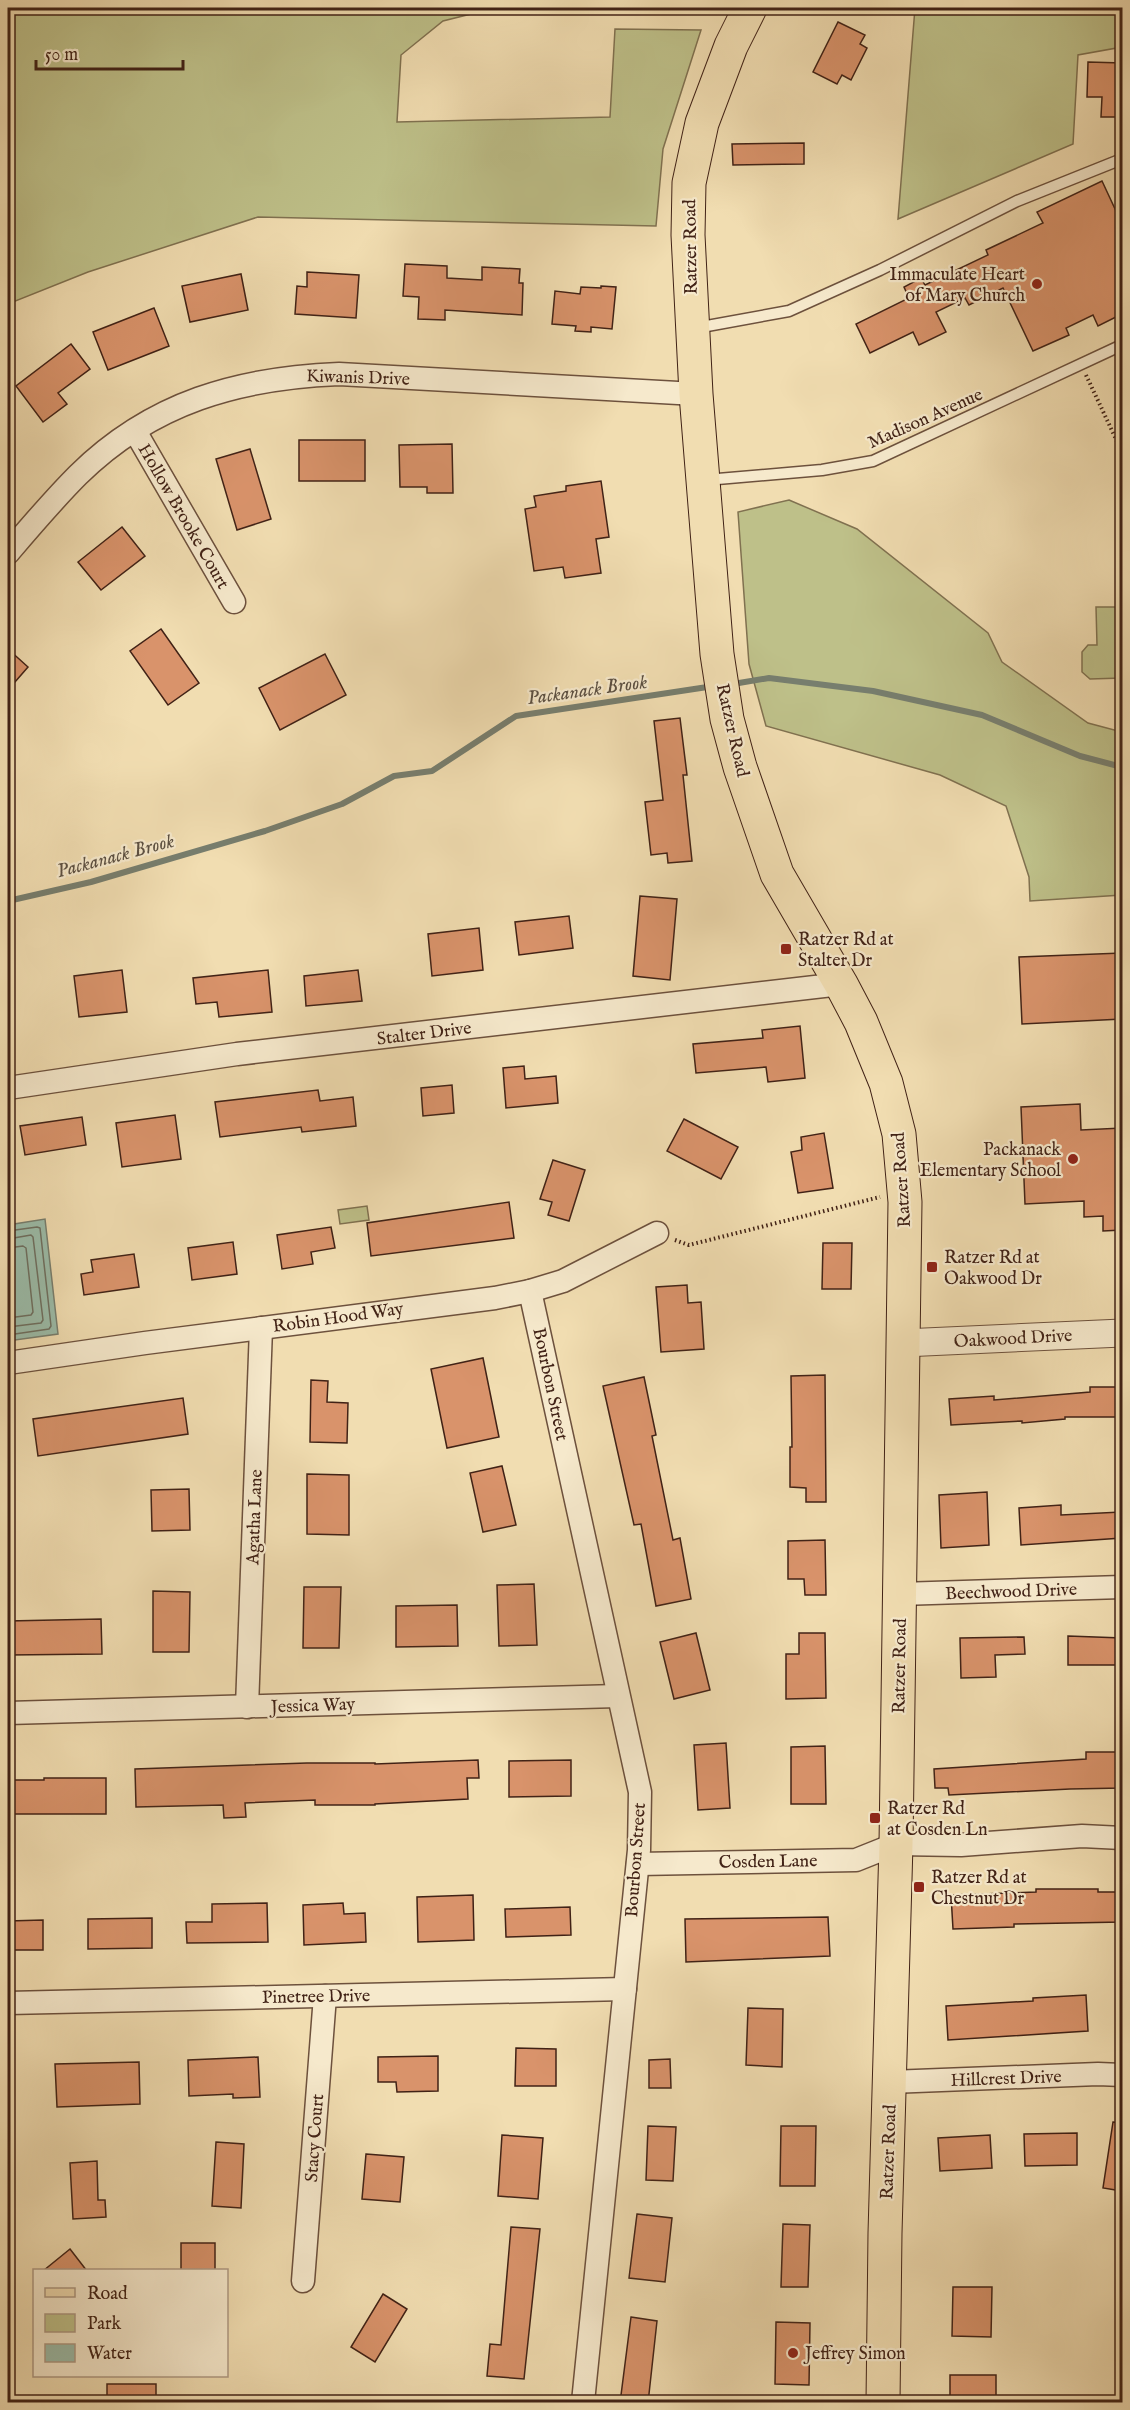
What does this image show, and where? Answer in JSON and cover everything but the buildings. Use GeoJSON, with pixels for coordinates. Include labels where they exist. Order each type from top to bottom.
{"type":"FeatureCollection","features":[{"type":"Feature","properties":{"kind":"main road","name":"Ratzer Road"},"geometry":{"type":"LineString","coordinates":[[750,8],[731,46],[702,123],[693,156],[689,183],[687,235],[711,605],[722,689],[740,766],[777,874],[861,1022],[884,1078],[895,1112],[901,1143],[904,1191],[896,1844],[883,2403]]}},
{"type":"Feature","properties":{"kind":"street","name":"Kiwanis Drive"},"geometry":{"type":"LineString","coordinates":[[8,553],[80,473],[111,447],[179,406],[255,381],[297,375],[339,374],[696,394]]}},
{"type":"Feature","properties":{"kind":"street","name":"Hollow Brooke Court"},"geometry":{"type":"LineString","coordinates":[[135,431],[234,602]]}},
{"type":"Feature","properties":{"kind":"street","name":"Stalter Drive"},"geometry":{"type":"LineString","coordinates":[[8,1088],[237,1054],[841,984]]}},
{"type":"Feature","properties":{"kind":"street","name":"Robin Hood Way"},"geometry":{"type":"LineString","coordinates":[[8,1363],[495,1298],[530,1291],[563,1281],[657,1233]]}},
{"type":"Feature","properties":{"kind":"street","name":"Bourbon Street"},"geometry":{"type":"LineString","coordinates":[[530,1291],[640,1792],[638,1864],[583,2403]]}},
{"type":"Feature","properties":{"kind":"street","name":"Agatha Lane"},"geometry":{"type":"LineString","coordinates":[[247,1707],[261,1328]]}},
{"type":"Feature","properties":{"kind":"street","name":"Oakwood Drive"},"geometry":{"type":"LineString","coordinates":[[903,1343],[1122,1333]]}},
{"type":"Feature","properties":{"kind":"street","name":"Beechwood Drive"},"geometry":{"type":"LineString","coordinates":[[900,1594],[1122,1587]]}},
{"type":"Feature","properties":{"kind":"street","name":"Jessica Way"},"geometry":{"type":"LineString","coordinates":[[8,1713],[618,1696]]}},
{"type":"Feature","properties":{"kind":"street"},"geometry":{"type":"LineString","coordinates":[[896,1844],[961,1845],[1082,1836],[1122,1838]]}},
{"type":"Feature","properties":{"kind":"street","name":"Cosden Lane"},"geometry":{"type":"LineString","coordinates":[[638,1864],[856,1860],[896,1844]]}},
{"type":"Feature","properties":{"kind":"street","name":"Pinetree Drive"},"geometry":{"type":"LineString","coordinates":[[8,2003],[625,1989]]}},
{"type":"Feature","properties":{"kind":"street","name":"Stacy Court"},"geometry":{"type":"LineString","coordinates":[[303,2281],[325,1996]]}},
{"type":"Feature","properties":{"kind":"street","name":"Hillcrest Drive"},"geometry":{"type":"LineString","coordinates":[[890,2082],[1122,2075]]}},
{"type":"Feature","properties":{"kind":"lane"},"geometry":{"type":"LineString","coordinates":[[693,328],[789,311],[880,270],[1017,201],[1122,159]]}},
{"type":"Feature","properties":{"kind":"lane","name":"Madison Avenue"},"geometry":{"type":"LineString","coordinates":[[702,480],[822,470],[873,461],[1041,382],[1083,368],[1122,345]]}},
{"type":"Feature","properties":{"kind":"path"},"geometry":{"type":"LineString","coordinates":[[1083,368],[1122,452]]}},
{"type":"Feature","properties":{"kind":"path"},"geometry":{"type":"LineString","coordinates":[[657,1233],[689,1245],[904,1191]]}},
{"type":"Feature","properties":{"kind":"green space"},"geometry":{"type":"Polygon","coordinates":[[[8,8],[495,8],[443,21],[401,55],[397,122],[610,117],[615,29],[701,30],[663,149],[656,226],[258,217],[88,272],[8,304],[8,8]]]}},
{"type":"Feature","properties":{"kind":"green space"},"geometry":{"type":"Polygon","coordinates":[[[915,8],[1122,8],[1122,47],[1078,55],[1073,144],[898,219],[915,8]]]}},
{"type":"Feature","properties":{"kind":"green space"},"geometry":{"type":"Polygon","coordinates":[[[789,500],[857,529],[988,633],[1002,662],[1088,723],[1122,732],[1122,895],[1030,901],[1029,877],[1006,806],[940,775],[766,726],[749,664],[738,512],[789,500]]]}},
{"type":"Feature","properties":{"kind":"green space"},"geometry":{"type":"Polygon","coordinates":[[[1096,607],[1122,607],[1122,678],[1090,679],[1082,672],[1082,652],[1088,645],[1097,645],[1096,607]]]}},
{"type":"Feature","properties":{"kind":"green space"},"geometry":{"type":"Polygon","coordinates":[[[367,1206],[369,1220],[340,1224],[338,1210],[367,1206]]]}},
{"type":"Feature","properties":{"kind":"water"},"geometry":{"type":"Polygon","coordinates":[[[45,1219],[58,1334],[8,1341],[8,1225],[45,1219]]]}},
{"type":"Feature","properties":{"kind":"waterway","name":"Packanack Brook"},"geometry":{"type":"LineString","coordinates":[[733,684],[769,678],[873,691],[982,715],[1080,756],[1122,767]]}},
{"type":"Feature","properties":{"kind":"waterway","name":"Packanack Brook"},"geometry":{"type":"LineString","coordinates":[[8,901],[91,882],[265,831],[342,804],[394,776],[432,771],[516,716],[714,686]]}},
{"type":"Feature","properties":{"kind":"place","name":"Immaculate Heart of Mary Church"},"geometry":{"type":"Point","coordinates":[1037,284]}},
{"type":"Feature","properties":{"kind":"place","name":"Ratzer Rd at Stalter Dr"},"geometry":{"type":"Point","coordinates":[786,949]}},
{"type":"Feature","properties":{"kind":"place","name":"Packanack Elementary School"},"geometry":{"type":"Point","coordinates":[1073,1159]}},
{"type":"Feature","properties":{"kind":"place","name":"Ratzer Rd at Oakwood Dr"},"geometry":{"type":"Point","coordinates":[932,1267]}},
{"type":"Feature","properties":{"kind":"place","name":"Ratzer Rd at Cosden Ln"},"geometry":{"type":"Point","coordinates":[875,1818]}},
{"type":"Feature","properties":{"kind":"place","name":"Ratzer Rd at Chestnut Dr"},"geometry":{"type":"Point","coordinates":[919,1887]}},
{"type":"Feature","properties":{"kind":"place","name":"Jeffrey Simon"},"geometry":{"type":"Point","coordinates":[793,2353]}}]}
